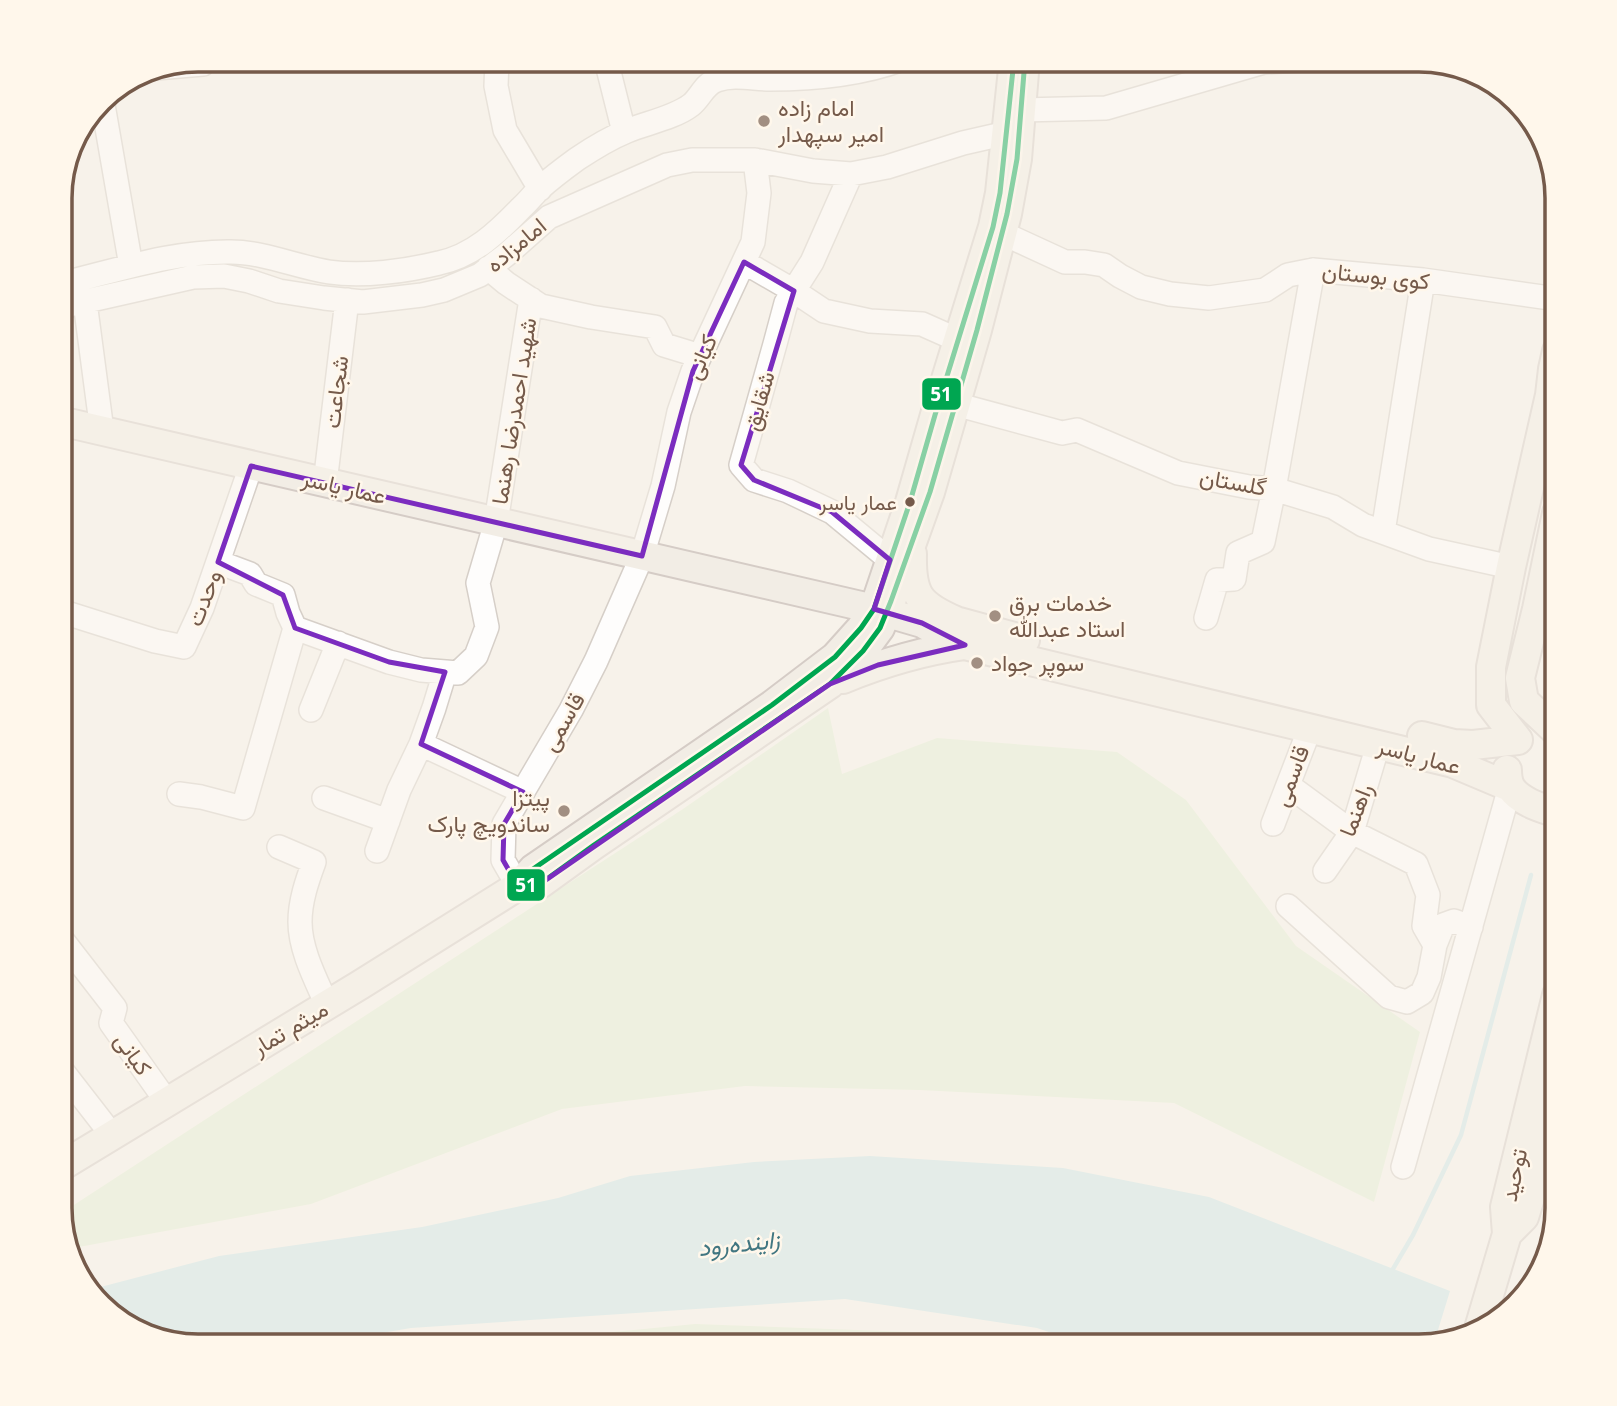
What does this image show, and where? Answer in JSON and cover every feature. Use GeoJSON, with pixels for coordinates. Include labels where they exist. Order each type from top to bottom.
{"type":"FeatureCollection","features":[{"type":"Feature","properties":{"kind":"main road"},"geometry":{"type":"LineString","coordinates":[[518,886],[533,869],[772,705],[835,657],[860,628],[881,611],[914,537],[930,492],[1002,233],[1017,159],[1014,72]]}},
{"type":"Feature","properties":{"kind":"main road"},"geometry":{"type":"LineString","coordinates":[[518,886],[540,884],[830,684],[880,628],[890,560],[993,227],[1023,72]]}},
{"type":"Feature","properties":{"kind":"main road"},"geometry":{"type":"LineString","coordinates":[[1510,787],[1507,755],[1518,740],[1491,705],[1491,667],[1545,417]]}},
{"type":"Feature","properties":{"kind":"main road","name":"عمار یاسر"},"geometry":{"type":"LineString","coordinates":[[72,424],[881,611],[922,623],[956,643],[962,634]]}},
{"type":"Feature","properties":{"kind":"main road"},"geometry":{"type":"LineString","coordinates":[[830,684],[878,665],[928,652],[962,634],[927,606],[917,594],[913,578],[914,537]]}},
{"type":"Feature","properties":{"kind":"main road"},"geometry":{"type":"LineString","coordinates":[[1545,573],[1520,678],[1524,701],[1545,720]]}},
{"type":"Feature","properties":{"kind":"main road","name":"عمار یاسر"},"geometry":{"type":"LineString","coordinates":[[962,634],[1000,634],[1454,744],[1490,744],[1518,740],[1524,735],[1545,729]]}},
{"type":"Feature","properties":{"kind":"main road","name":"عمار یاسر"},"geometry":{"type":"LineString","coordinates":[[962,634],[1310,728],[1453,763],[1510,787],[1520,797],[1545,809]]}},
{"type":"Feature","properties":{"kind":"main road","name":"میثم تمار"},"geometry":{"type":"LineString","coordinates":[[72,1160],[518,886]]}},
{"type":"Feature","properties":{"kind":"main road","name":"توحید"},"geometry":{"type":"LineString","coordinates":[[1482,1317],[1507,1234],[1505,1207],[1545,1044]]}},
{"type":"Feature","properties":{"kind":"main road","name":"توحید"},"geometry":{"type":"LineString","coordinates":[[1507,1234],[1524,1217],[1545,1149]]}},
{"type":"Feature","properties":{"kind":"street"},"geometry":{"type":"LineString","coordinates":[[497,72],[496,86],[505,130],[540,189]]}},
{"type":"Feature","properties":{"kind":"street"},"geometry":{"type":"LineString","coordinates":[[609,72],[624,132]]}},
{"type":"Feature","properties":{"kind":"street","name":"امامزاده"},"geometry":{"type":"LineString","coordinates":[[72,281],[175,256],[211,252],[234,252],[332,272],[386,272],[443,263],[472,250],[498,230],[540,189],[576,160],[624,132],[691,105],[708,85],[733,72]]}},
{"type":"Feature","properties":{"kind":"street","name":"امامزاده"},"geometry":{"type":"LineString","coordinates":[[747,72],[768,79],[834,76],[853,72]]}},
{"type":"Feature","properties":{"kind":"street","name":"امامزاده"},"geometry":{"type":"LineString","coordinates":[[72,305],[193,277],[224,276],[279,291],[324,299],[363,302],[422,295],[444,290],[480,275],[549,216],[667,165],[692,160],[755,160],[813,171],[851,174],[887,167],[963,143],[1014,121],[1106,108],[1230,72]]}},
{"type":"Feature","properties":{"kind":"street"},"geometry":{"type":"LineString","coordinates":[[105,113],[131,266]]}},
{"type":"Feature","properties":{"kind":"street","name":"کیانی"},"geometry":{"type":"LineString","coordinates":[[642,556],[663,486],[679,412],[693,370],[752,242],[759,193],[755,160]]}},
{"type":"Feature","properties":{"kind":"street","name":"شقایق"},"geometry":{"type":"LineString","coordinates":[[851,174],[813,262],[786,303],[741,464],[754,481],[788,491],[832,512],[890,560]]}},
{"type":"Feature","properties":{"kind":"street","name":"کوی بوستان"},"geometry":{"type":"LineString","coordinates":[[1002,233],[1065,262],[1104,265],[1141,287],[1170,295],[1209,298],[1265,290],[1288,275],[1312,270],[1423,280],[1545,297]]}},
{"type":"Feature","properties":{"kind":"street"},"geometry":{"type":"LineString","coordinates":[[744,262],[794,290],[824,311],[870,320],[922,324],[958,340]]}},
{"type":"Feature","properties":{"kind":"street"},"geometry":{"type":"LineString","coordinates":[[488,268],[541,306],[655,327],[664,345],[700,356]]}},
{"type":"Feature","properties":{"kind":"street"},"geometry":{"type":"LineString","coordinates":[[1206,618],[1217,580],[1234,579],[1238,553],[1263,542],[1312,270]]}},
{"type":"Feature","properties":{"kind":"street"},"geometry":{"type":"LineString","coordinates":[[1383,532],[1423,280]]}},
{"type":"Feature","properties":{"kind":"street","name":"شهید احمدرضا رهنما"},"geometry":{"type":"LineString","coordinates":[[445,672],[458,673],[476,656],[487,627],[478,583],[496,522],[531,299]]}},
{"type":"Feature","properties":{"kind":"street","name":"شجاعت"},"geometry":{"type":"LineString","coordinates":[[325,483],[347,300]]}},
{"type":"Feature","properties":{"kind":"street"},"geometry":{"type":"LineString","coordinates":[[85,302],[102,431]]}},
{"type":"Feature","properties":{"kind":"street","name":"گلستان"},"geometry":{"type":"LineString","coordinates":[[955,404],[1062,433],[1077,430],[1178,473],[1249,487],[1274,489],[1333,507],[1363,525],[1429,549],[1511,567]]}},
{"type":"Feature","properties":{"kind":"street","name":"وحدت"},"geometry":{"type":"LineString","coordinates":[[72,615],[155,641],[184,647],[202,608],[251,466]]}},
{"type":"Feature","properties":{"kind":"street","name":"قاسمی"},"geometry":{"type":"LineString","coordinates":[[518,886],[503,860],[504,824],[571,710],[596,661],[642,556]]}},
{"type":"Feature","properties":{"kind":"street"},"geometry":{"type":"LineString","coordinates":[[179,794],[243,808],[295,628],[283,595],[257,584],[250,574],[218,562]]}},
{"type":"Feature","properties":{"kind":"street"},"geometry":{"type":"LineString","coordinates":[[295,628],[389,662],[421,670],[445,672],[421,744],[399,790],[377,851]]}},
{"type":"Feature","properties":{"kind":"street"},"geometry":{"type":"LineString","coordinates":[[311,710],[338,643]]}},
{"type":"Feature","properties":{"kind":"street","name":"قاسمی"},"geometry":{"type":"LineString","coordinates":[[1273,824],[1310,728]]}},
{"type":"Feature","properties":{"kind":"street"},"geometry":{"type":"LineString","coordinates":[[421,744],[523,792]]}},
{"type":"Feature","properties":{"kind":"street","name":"راهنما"},"geometry":{"type":"LineString","coordinates":[[1325,872],[1352,832],[1378,745]]}},
{"type":"Feature","properties":{"kind":"street"},"geometry":{"type":"LineString","coordinates":[[1288,785],[1352,832],[1416,864],[1427,895],[1424,926],[1436,945]]}},
{"type":"Feature","properties":{"kind":"street"},"geometry":{"type":"LineString","coordinates":[[1403,1167],[1510,787]]}},
{"type":"Feature","properties":{"kind":"street"},"geometry":{"type":"LineString","coordinates":[[324,798],[388,821]]}},
{"type":"Feature","properties":{"kind":"street"},"geometry":{"type":"LineString","coordinates":[[279,847],[314,862],[303,894],[300,923],[306,957],[327,1005]]}},
{"type":"Feature","properties":{"kind":"street"},"geometry":{"type":"LineString","coordinates":[[1287,906],[1389,997],[1407,1002],[1422,993],[1443,925],[1454,921],[1471,927]]}},
{"type":"Feature","properties":{"kind":"street","name":"کیانی"},"geometry":{"type":"LineString","coordinates":[[72,952],[115,1008],[111,1023],[167,1102]]}},
{"type":"Feature","properties":{"kind":"street"},"geometry":{"type":"LineString","coordinates":[[72,1083],[112,1135]]}},
{"type":"Feature","properties":{"kind":"highlighted area"},"geometry":{"type":"Polygon","coordinates":[[[744,262],[794,291],[741,465],[754,480],[832,512],[890,560],[874,609],[922,623],[965,645],[878,665],[830,684],[540,884],[518,886],[503,860],[504,824],[523,792],[421,744],[445,672],[389,662],[295,628],[283,595],[218,562],[251,466],[642,556],[693,371],[744,262]]]}},
{"type":"Feature","properties":{"kind":"green space"},"geometry":{"type":"Polygon","coordinates":[[[828,708],[842,774],[937,738],[1117,752],[1186,800],[1296,946],[1420,1032],[1374,1202],[1174,1103],[919,1090],[745,1086],[562,1109],[311,1204],[78,1247],[72,1206],[683,809],[828,708]]]}},
{"type":"Feature","properties":{"kind":"green space"},"geometry":{"type":"Polygon","coordinates":[[[695,1324],[966,1334],[593,1334],[695,1324]]]}},
{"type":"Feature","properties":{"kind":"water","name":"زاینده‌رود"},"geometry":{"type":"Polygon","coordinates":[[[870,1156],[1063,1168],[1209,1197],[1450,1291],[1437,1333],[1419,1334],[1055,1334],[1037,1328],[845,1299],[411,1328],[376,1334],[198,1334],[165,1330],[142,1321],[115,1303],[100,1287],[219,1256],[422,1227],[558,1198],[630,1176],[754,1162],[870,1156]]]}},
{"type":"Feature","properties":{"kind":"waterway"},"geometry":{"type":"LineString","coordinates":[[1390,1274],[1413,1235],[1461,1135],[1531,875]]}},
{"type":"Feature","properties":{"kind":"transit line","name":"51"},"geometry":{"type":"LineString","coordinates":[[1013,72],[1000,193],[993,227],[910,502],[874,609],[835,657],[772,705],[533,869],[518,886],[540,884],[830,684],[863,651],[880,628],[930,492],[977,330],[1007,214],[1017,159],[1024,72]]}},
{"type":"Feature","properties":{"kind":"place","name":"امام زاده امیر سپهدار"},"geometry":{"type":"Point","coordinates":[764,121]}},
{"type":"Feature","properties":{"kind":"place","name":"عمار یاسر"},"geometry":{"type":"Point","coordinates":[910,502]}},
{"type":"Feature","properties":{"kind":"place","name":"خدمات برق استاد عبدالله"},"geometry":{"type":"Point","coordinates":[995,616]}},
{"type":"Feature","properties":{"kind":"place","name":"سوپر جواد"},"geometry":{"type":"Point","coordinates":[977,663]}},
{"type":"Feature","properties":{"kind":"place","name":"پیتزا ساندویچ پارک"},"geometry":{"type":"Point","coordinates":[564,811]}}]}
